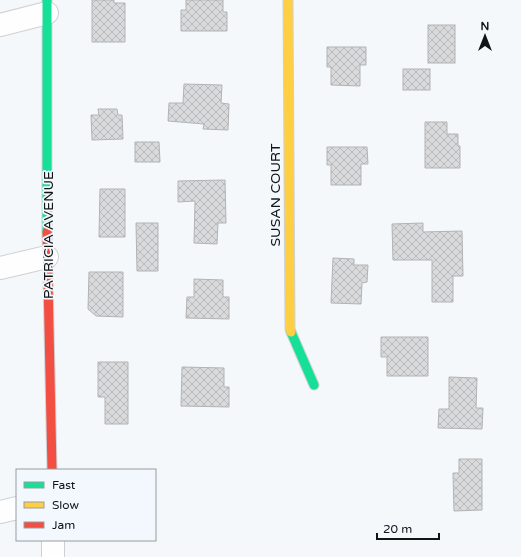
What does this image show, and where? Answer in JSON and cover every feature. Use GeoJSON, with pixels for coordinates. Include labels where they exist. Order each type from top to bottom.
{"type":"FeatureCollection","features":[{"type":"Feature","properties":{"kind":"street","name":"SUSAN COURT"},"geometry":{"type":"LineString","coordinates":[[288,0],[290,329],[314,385]]}},
{"type":"Feature","properties":{"kind":"street"},"geometry":{"type":"LineString","coordinates":[[0,25],[47,7]]}},
{"type":"Feature","properties":{"kind":"street","name":"PATRICIA AVENUE"},"geometry":{"type":"LineString","coordinates":[[47,7],[47,257],[52,469]]}},
{"type":"Feature","properties":{"kind":"street"},"geometry":{"type":"LineString","coordinates":[[0,268],[47,257]]}},
{"type":"Feature","properties":{"kind":"street"},"geometry":{"type":"LineString","coordinates":[[0,512],[16,508]]}},
{"type":"Feature","properties":{"kind":"street"},"geometry":{"type":"LineString","coordinates":[[53,541],[53,557]]}},
{"type":"Feature","properties":{"kind":"building"},"geometry":{"type":"Polygon","coordinates":[[[92,0],[114,0],[114,3],[125,3],[125,42],[92,42],[92,0]]]}},
{"type":"Feature","properties":{"kind":"building"},"geometry":{"type":"Polygon","coordinates":[[[186,0],[223,0],[223,12],[227,12],[227,31],[181,31],[181,10],[186,10],[186,0]]]}},
{"type":"Feature","properties":{"kind":"building"},"geometry":{"type":"Polygon","coordinates":[[[428,25],[455,25],[455,63],[428,63],[428,25]]]}},
{"type":"Feature","properties":{"kind":"building"},"geometry":{"type":"Polygon","coordinates":[[[327,47],[366,47],[366,65],[360,65],[360,86],[331,85],[331,67],[327,67],[327,47]]]}},
{"type":"Feature","properties":{"kind":"building"},"geometry":{"type":"Polygon","coordinates":[[[403,69],[430,69],[430,90],[403,90],[403,69]]]}},
{"type":"Feature","properties":{"kind":"building"},"geometry":{"type":"Polygon","coordinates":[[[184,84],[222,85],[221,103],[229,104],[228,130],[203,129],[204,124],[168,121],[169,103],[183,103],[184,84]]]}},
{"type":"Feature","properties":{"kind":"building"},"geometry":{"type":"Polygon","coordinates":[[[98,109],[117,109],[118,115],[122,115],[123,139],[92,140],[91,115],[99,115],[98,109]]]}},
{"type":"Feature","properties":{"kind":"building"},"geometry":{"type":"Polygon","coordinates":[[[425,122],[447,122],[447,134],[458,134],[458,146],[460,146],[460,168],[425,168],[425,122]]]}},
{"type":"Feature","properties":{"kind":"building"},"geometry":{"type":"Polygon","coordinates":[[[135,142],[159,142],[160,162],[135,162],[135,142]]]}},
{"type":"Feature","properties":{"kind":"building"},"geometry":{"type":"Polygon","coordinates":[[[327,147],[367,147],[368,164],[361,164],[361,185],[331,185],[331,165],[327,165],[327,147]]]}},
{"type":"Feature","properties":{"kind":"building"},"geometry":{"type":"Polygon","coordinates":[[[225,180],[226,223],[218,223],[217,244],[194,243],[195,201],[178,202],[178,181],[225,180]]]}},
{"type":"Feature","properties":{"kind":"building"},"geometry":{"type":"Polygon","coordinates":[[[100,189],[125,189],[125,237],[99,237],[100,189]]]}},
{"type":"Feature","properties":{"kind":"building"},"geometry":{"type":"Polygon","coordinates":[[[136,223],[158,223],[158,271],[137,271],[136,223]]]}},
{"type":"Feature","properties":{"kind":"building"},"geometry":{"type":"Polygon","coordinates":[[[423,223],[423,232],[462,231],[463,276],[453,276],[453,302],[432,302],[432,260],[393,260],[392,224],[423,223]]]}},
{"type":"Feature","properties":{"kind":"building"},"geometry":{"type":"Polygon","coordinates":[[[333,258],[354,259],[354,265],[368,265],[367,282],[362,283],[361,304],[331,303],[333,258]]]}},
{"type":"Feature","properties":{"kind":"building"},"geometry":{"type":"Polygon","coordinates":[[[89,272],[123,272],[123,317],[96,316],[88,309],[89,272]]]}},
{"type":"Feature","properties":{"kind":"building"},"geometry":{"type":"Polygon","coordinates":[[[194,279],[223,280],[223,297],[229,297],[229,319],[186,318],[187,297],[194,297],[194,279]]]}},
{"type":"Feature","properties":{"kind":"building"},"geometry":{"type":"Polygon","coordinates":[[[381,337],[428,337],[428,376],[387,376],[387,357],[381,357],[381,337]]]}},
{"type":"Feature","properties":{"kind":"building"},"geometry":{"type":"Polygon","coordinates":[[[98,362],[128,362],[128,424],[105,424],[105,397],[98,397],[98,362]]]}},
{"type":"Feature","properties":{"kind":"building"},"geometry":{"type":"Polygon","coordinates":[[[182,367],[224,368],[224,387],[229,387],[229,407],[181,406],[182,367]]]}},
{"type":"Feature","properties":{"kind":"building"},"geometry":{"type":"Polygon","coordinates":[[[449,377],[477,378],[476,408],[483,408],[482,429],[438,428],[439,409],[449,409],[449,377]]]}},
{"type":"Feature","properties":{"kind":"building"},"geometry":{"type":"Polygon","coordinates":[[[459,459],[482,459],[482,510],[454,511],[453,473],[459,473],[459,459]]]}},
{"type":"Feature","properties":{"kind":"traffic: fast"},"geometry":{"type":"LineString","coordinates":[[47,0],[47,232]]}},
{"type":"Feature","properties":{"kind":"traffic: fast"},"geometry":{"type":"LineString","coordinates":[[291,332],[314,385]]}},
{"type":"Feature","properties":{"kind":"traffic: slow"},"geometry":{"type":"LineString","coordinates":[[288,0],[291,332]]}},
{"type":"Feature","properties":{"kind":"traffic: jam"},"geometry":{"type":"LineString","coordinates":[[47,232],[52,469]]}}]}
